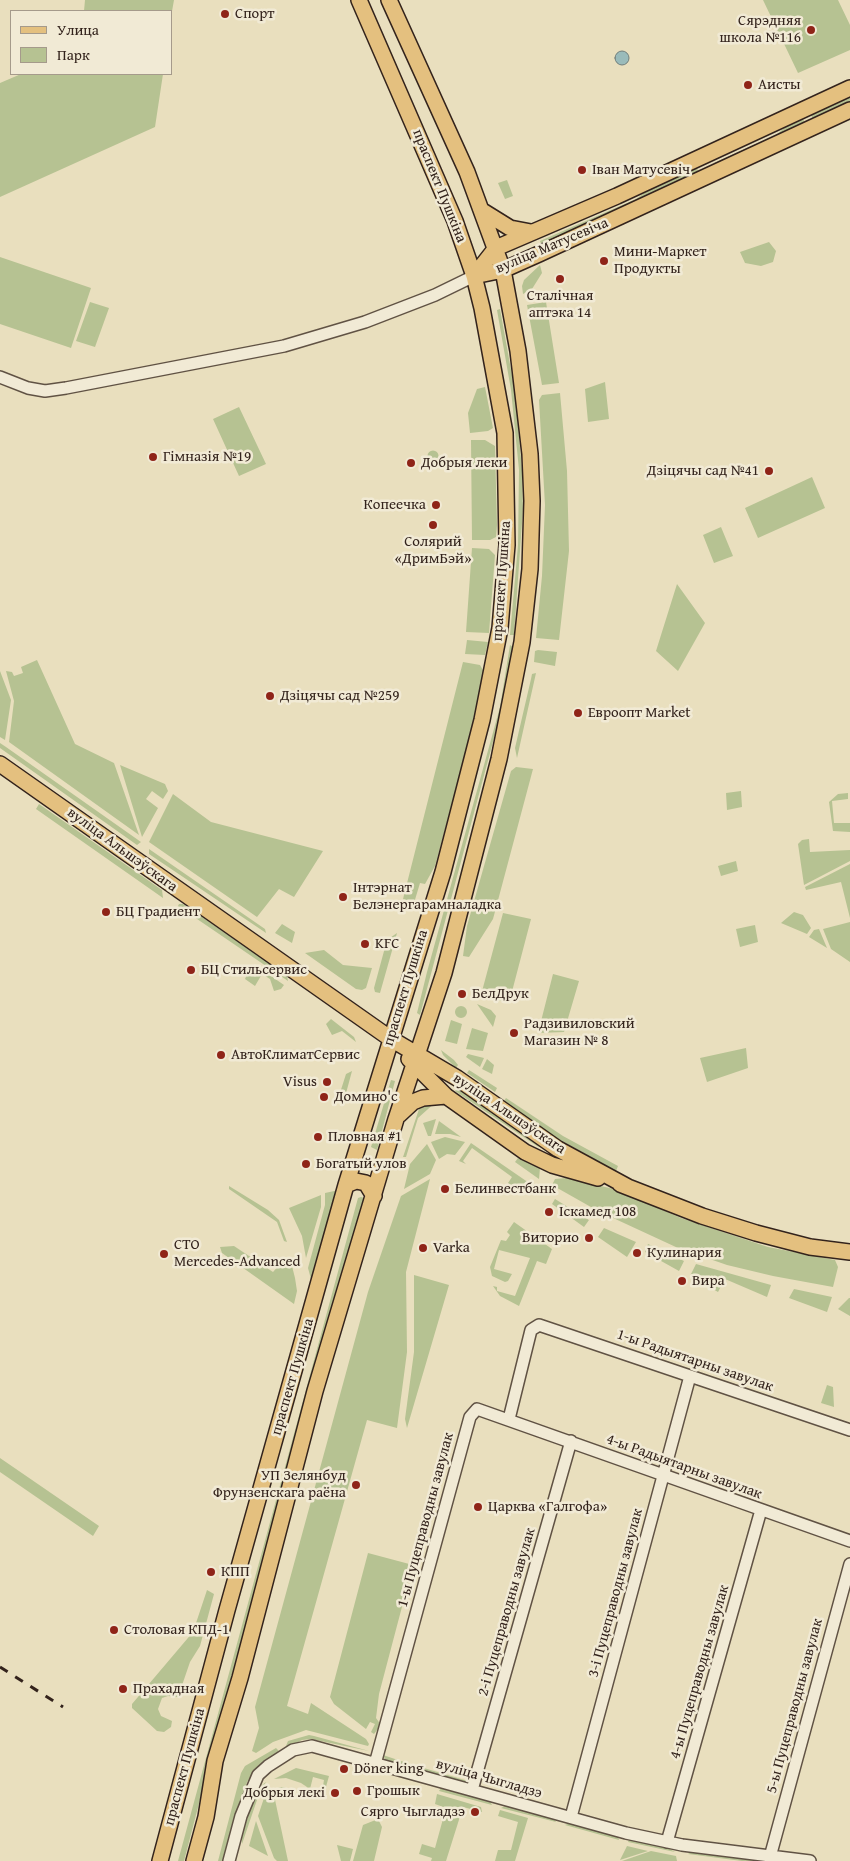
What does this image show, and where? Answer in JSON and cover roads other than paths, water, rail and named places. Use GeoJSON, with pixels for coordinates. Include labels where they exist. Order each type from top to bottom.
{"type":"FeatureCollection","features":[{"type":"Feature","properties":{"kind":"main road","name":"праспект Пушкіна"},"geometry":{"type":"LineString","coordinates":[[160,1861],[227,1610],[346,1184],[445,863],[482,720],[500,634],[507,546],[505,433],[497,380],[474,276],[455,221],[430,159],[359,0]]}},
{"type":"Feature","properties":{"kind":"main road","name":"праспект Пушкіна"},"geometry":{"type":"LineString","coordinates":[[194,1861],[206,1817],[215,1760],[240,1678],[315,1391],[396,1119],[444,973],[500,759],[522,642],[530,569],[532,501],[530,454],[520,360],[503,270],[467,172],[390,0]]}},
{"type":"Feature","properties":{"kind":"main road","name":"вуліца Матусевіча"},"geometry":{"type":"LineString","coordinates":[[474,276],[496,248],[754,134],[850,88]]}},
{"type":"Feature","properties":{"kind":"main road","name":"вуліца Матусевіча"},"geometry":{"type":"LineString","coordinates":[[474,276],[503,270],[850,110]]}},
{"type":"Feature","properties":{"kind":"main road"},"geometry":{"type":"LineString","coordinates":[[719,170],[710,168],[711,161],[754,134]]}},
{"type":"Feature","properties":{"kind":"main road"},"geometry":{"type":"LineString","coordinates":[[481,210],[510,228],[532,232]]}},
{"type":"Feature","properties":{"kind":"main road"},"geometry":{"type":"LineString","coordinates":[[508,302],[518,273],[534,256]]}},
{"type":"Feature","properties":{"kind":"main road","name":"вуліца Альшэўскага"},"geometry":{"type":"LineString","coordinates":[[0,764],[391,1039],[416,1060],[446,1096],[511,1143],[540,1160],[628,1187],[702,1216],[756,1234],[810,1246],[850,1252]]}},
{"type":"Feature","properties":{"kind":"main road","name":"вуліца Альшэўскага"},"geometry":{"type":"LineString","coordinates":[[416,1060],[457,1078],[558,1149],[628,1187]]}},
{"type":"Feature","properties":{"kind":"main road"},"geometry":{"type":"LineString","coordinates":[[396,1119],[413,1102],[423,1098],[446,1096]]}},
{"type":"Feature","properties":{"kind":"main road"},"geometry":{"type":"LineString","coordinates":[[346,1184],[356,1181],[366,1182],[374,1196]]}},
{"type":"Feature","properties":{"kind":"street"},"geometry":{"type":"LineString","coordinates":[[0,377],[28,388],[45,391],[284,346],[360,324],[435,295],[474,276]]}},
{"type":"Feature","properties":{"kind":"street","name":"1-ы Радыятарны завулак"},"geometry":{"type":"LineString","coordinates":[[509,1419],[531,1330],[539,1324],[850,1430]]}},
{"type":"Feature","properties":{"kind":"street","name":"3-і Пуцеправодны завулак"},"geometry":{"type":"LineString","coordinates":[[570,1817],[690,1376]]}},
{"type":"Feature","properties":{"kind":"street","name":"1-ы Пуцеправодны завулак"},"geometry":{"type":"LineString","coordinates":[[375,1764],[470,1416],[477,1409],[509,1419]]}},
{"type":"Feature","properties":{"kind":"street","name":"4-ы Радыятарны завулак"},"geometry":{"type":"LineString","coordinates":[[509,1419],[662,1476],[850,1541]]}},
{"type":"Feature","properties":{"kind":"street","name":"2-і Пуцеправодны завулак"},"geometry":{"type":"LineString","coordinates":[[472,1790],[571,1441]]}},
{"type":"Feature","properties":{"kind":"street","name":"4-ы Пуцеправодны завулак"},"geometry":{"type":"LineString","coordinates":[[667,1842],[761,1510]]}},
{"type":"Feature","properties":{"kind":"street","name":"5-ы Пуцеправодны завулак"},"geometry":{"type":"LineString","coordinates":[[770,1857],[850,1564]]}},
{"type":"Feature","properties":{"kind":"street","name":"вуліца Чыгладзэ"},"geometry":{"type":"LineString","coordinates":[[229,1861],[251,1790],[258,1775],[268,1766],[293,1750],[312,1746],[667,1842],[810,1861]]}},
{"type":"Feature","properties":{"kind":"water"},"geometry":{"type":"Polygon","coordinates":[[[622,51],[627,53],[629,58],[627,63],[622,65],[617,63],[615,58],[617,53],[622,51]]]}},
{"type":"Feature","properties":{"kind":"railway"},"geometry":{"type":"LineString","coordinates":[[0,1667],[63,1707]]}},
{"type":"Feature","properties":{"kind":"place","name":"Спорт"},"geometry":{"type":"Point","coordinates":[225,14]}},
{"type":"Feature","properties":{"kind":"place","name":"Сярэдняя школа №116"},"geometry":{"type":"Point","coordinates":[811,30]}},
{"type":"Feature","properties":{"kind":"place","name":"Аисты"},"geometry":{"type":"Point","coordinates":[748,85]}},
{"type":"Feature","properties":{"kind":"place","name":"Іван Матусевіч"},"geometry":{"type":"Point","coordinates":[582,170]}},
{"type":"Feature","properties":{"kind":"place","name":"Мини-Маркет Продукты"},"geometry":{"type":"Point","coordinates":[604,261]}},
{"type":"Feature","properties":{"kind":"place","name":"Сталічная аптэка 14"},"geometry":{"type":"Point","coordinates":[560,279]}},
{"type":"Feature","properties":{"kind":"place","name":"Гімназія №19"},"geometry":{"type":"Point","coordinates":[153,457]}},
{"type":"Feature","properties":{"kind":"place","name":"Добрыя леки"},"geometry":{"type":"Point","coordinates":[411,463]}},
{"type":"Feature","properties":{"kind":"place","name":"Дзіцячы сад №41"},"geometry":{"type":"Point","coordinates":[769,471]}},
{"type":"Feature","properties":{"kind":"place","name":"Копеечка"},"geometry":{"type":"Point","coordinates":[436,505]}},
{"type":"Feature","properties":{"kind":"place","name":"Солярий «ДримБэй»"},"geometry":{"type":"Point","coordinates":[433,525]}},
{"type":"Feature","properties":{"kind":"place","name":"Дзіцячы сад №259"},"geometry":{"type":"Point","coordinates":[270,696]}},
{"type":"Feature","properties":{"kind":"place","name":"Евроопт Market"},"geometry":{"type":"Point","coordinates":[578,713]}},
{"type":"Feature","properties":{"kind":"place","name":"Інтэрнат Белэнергарамналадка"},"geometry":{"type":"Point","coordinates":[343,897]}},
{"type":"Feature","properties":{"kind":"place","name":"БЦ Градиент"},"geometry":{"type":"Point","coordinates":[106,912]}},
{"type":"Feature","properties":{"kind":"place","name":"KFC"},"geometry":{"type":"Point","coordinates":[365,944]}},
{"type":"Feature","properties":{"kind":"place","name":"БЦ Стильсервис"},"geometry":{"type":"Point","coordinates":[191,970]}},
{"type":"Feature","properties":{"kind":"place","name":"БелДрук"},"geometry":{"type":"Point","coordinates":[462,994]}},
{"type":"Feature","properties":{"kind":"place","name":"Радзивиловский Магазин № 8"},"geometry":{"type":"Point","coordinates":[514,1033]}},
{"type":"Feature","properties":{"kind":"place","name":"АвтоКлиматСервис"},"geometry":{"type":"Point","coordinates":[221,1055]}},
{"type":"Feature","properties":{"kind":"place","name":"Visus"},"geometry":{"type":"Point","coordinates":[327,1082]}},
{"type":"Feature","properties":{"kind":"place","name":"Домино'c"},"geometry":{"type":"Point","coordinates":[324,1097]}},
{"type":"Feature","properties":{"kind":"place","name":"Пловная #1"},"geometry":{"type":"Point","coordinates":[318,1137]}},
{"type":"Feature","properties":{"kind":"place","name":"Богатый улов"},"geometry":{"type":"Point","coordinates":[306,1164]}},
{"type":"Feature","properties":{"kind":"place","name":"Белинвестбанк"},"geometry":{"type":"Point","coordinates":[445,1189]}},
{"type":"Feature","properties":{"kind":"place","name":"Іскамед 108"},"geometry":{"type":"Point","coordinates":[549,1212]}},
{"type":"Feature","properties":{"kind":"place","name":"Виторио"},"geometry":{"type":"Point","coordinates":[589,1238]}},
{"type":"Feature","properties":{"kind":"place","name":"Varka"},"geometry":{"type":"Point","coordinates":[423,1248]}},
{"type":"Feature","properties":{"kind":"place","name":"Кулинария"},"geometry":{"type":"Point","coordinates":[637,1253]}},
{"type":"Feature","properties":{"kind":"place","name":"СТО Mercedes-Advanced"},"geometry":{"type":"Point","coordinates":[164,1254]}},
{"type":"Feature","properties":{"kind":"place","name":"Вира"},"geometry":{"type":"Point","coordinates":[682,1281]}},
{"type":"Feature","properties":{"kind":"place","name":"УП Зелянбуд Фрунзенскага раёна"},"geometry":{"type":"Point","coordinates":[356,1485]}},
{"type":"Feature","properties":{"kind":"place","name":"Царква «Галгофа»"},"geometry":{"type":"Point","coordinates":[478,1507]}},
{"type":"Feature","properties":{"kind":"place","name":"КПП"},"geometry":{"type":"Point","coordinates":[211,1572]}},
{"type":"Feature","properties":{"kind":"place","name":"Столовая КПД-1"},"geometry":{"type":"Point","coordinates":[114,1630]}},
{"type":"Feature","properties":{"kind":"place","name":"Прахадная"},"geometry":{"type":"Point","coordinates":[123,1689]}},
{"type":"Feature","properties":{"kind":"place","name":"Döner king"},"geometry":{"type":"Point","coordinates":[344,1769]}},
{"type":"Feature","properties":{"kind":"place","name":"Грошык"},"geometry":{"type":"Point","coordinates":[357,1791]}},
{"type":"Feature","properties":{"kind":"place","name":"Добрыя лекі"},"geometry":{"type":"Point","coordinates":[335,1793]}},
{"type":"Feature","properties":{"kind":"place","name":"Сярго Чыгладзэ"},"geometry":{"type":"Point","coordinates":[475,1812]}}]}
